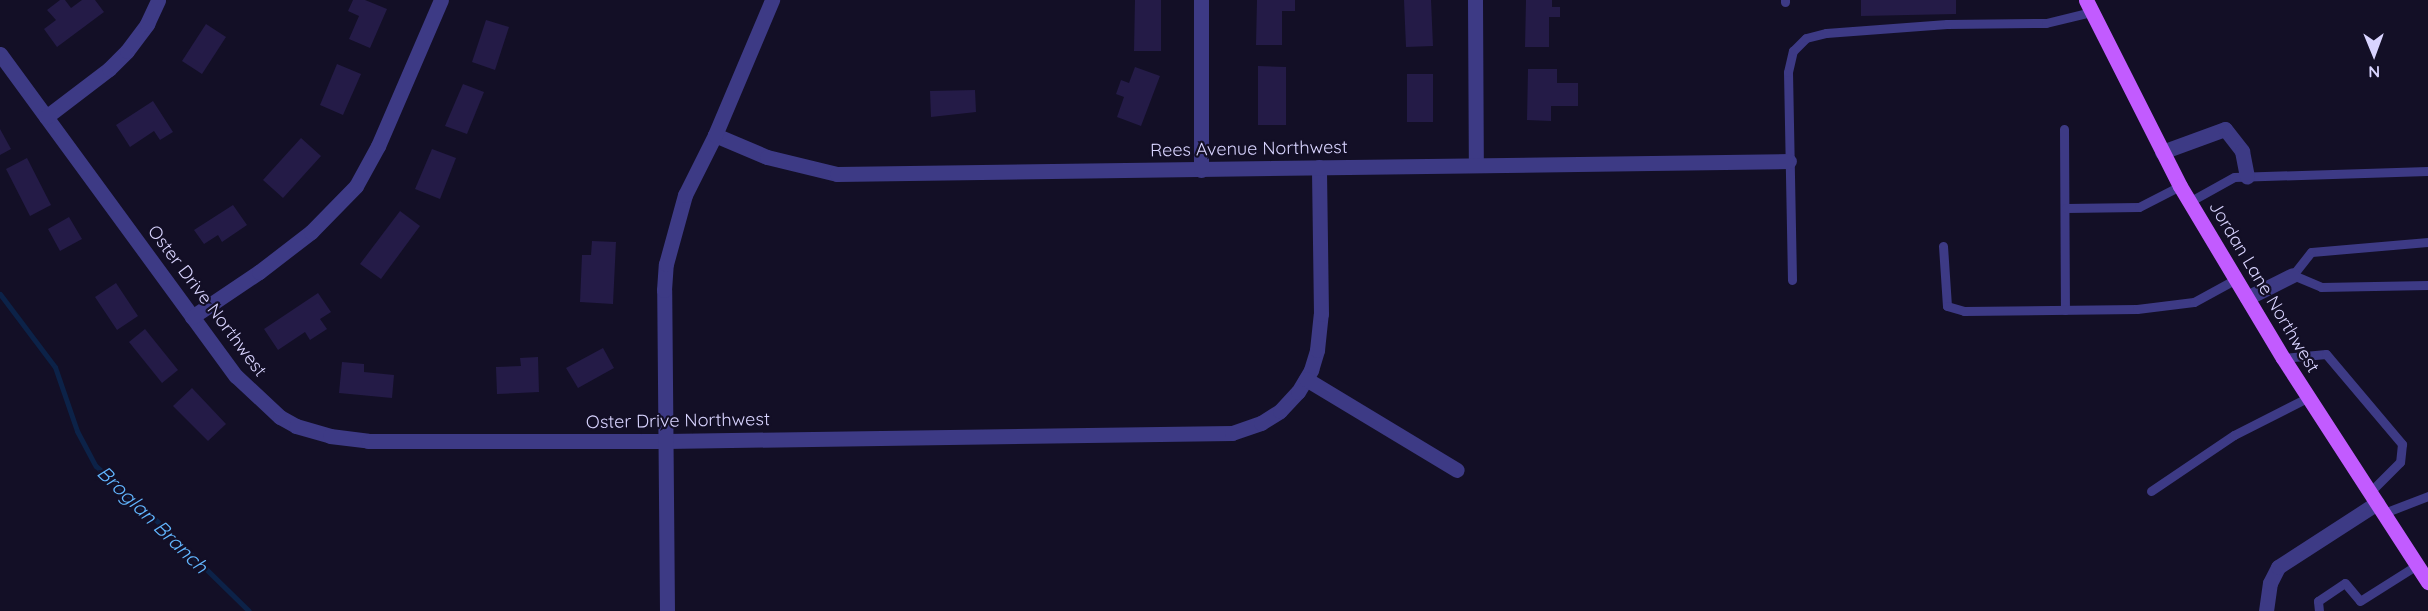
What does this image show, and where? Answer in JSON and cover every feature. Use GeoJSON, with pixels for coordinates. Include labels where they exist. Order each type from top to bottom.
{"type":"FeatureCollection","features":[{"type":"Feature","properties":{"kind":"main road","name":"Jordan Lane Northwest"},"geometry":{"type":"LineString","coordinates":[[2089,6],[2189,202],[2283,358],[2428,582]]}},
{"type":"Feature","properties":{"kind":"street"},"geometry":{"type":"LineString","coordinates":[[46,117],[109,69],[127,51],[147,24],[158,0]]}},
{"type":"Feature","properties":{"kind":"street"},"geometry":{"type":"LineString","coordinates":[[192,317],[259,272],[311,232],[356,186],[378,146],[441,0]]}},
{"type":"Feature","properties":{"kind":"street"},"geometry":{"type":"LineString","coordinates":[[667,611],[664,290],[666,264],[685,195],[715,135],[772,0]]}},
{"type":"Feature","properties":{"kind":"street"},"geometry":{"type":"LineString","coordinates":[[1201,0],[1201,170]]}},
{"type":"Feature","properties":{"kind":"street"},"geometry":{"type":"LineString","coordinates":[[1475,0],[1476,165]]}},
{"type":"Feature","properties":{"kind":"street","name":"Oster Drive Northwest"},"geometry":{"type":"LineString","coordinates":[[0,54],[236,376],[280,417],[296,426],[330,436],[368,441],[666,441],[1232,433],[1260,423],[1280,411],[1306,379],[1317,350],[1321,314],[1319,167]]}},
{"type":"Feature","properties":{"kind":"street"},"geometry":{"type":"LineString","coordinates":[[2162,152],[2225,129],[2242,151],[2247,177]]}},
{"type":"Feature","properties":{"kind":"street","name":"Rees Avenue Northwest"},"geometry":{"type":"LineString","coordinates":[[715,135],[767,157],[807,169],[837,174],[1789,161]]}},
{"type":"Feature","properties":{"kind":"street"},"geometry":{"type":"LineString","coordinates":[[2247,298],[2293,275]]}},
{"type":"Feature","properties":{"kind":"street"},"geometry":{"type":"LineString","coordinates":[[1306,379],[1457,470]]}},
{"type":"Feature","properties":{"kind":"street"},"geometry":{"type":"LineString","coordinates":[[2266,611],[2270,583],[2278,567],[2377,503]]}},
{"type":"Feature","properties":{"kind":"lane"},"geometry":{"type":"LineString","coordinates":[[1792,280],[1788,72],[1793,51],[1806,38],[1826,33],[1947,24],[2046,23],[2089,6]]}},
{"type":"Feature","properties":{"kind":"lane"},"geometry":{"type":"LineString","coordinates":[[2064,129],[2065,310]]}},
{"type":"Feature","properties":{"kind":"lane"},"geometry":{"type":"LineString","coordinates":[[2189,202],[2234,177],[2428,171]]}},
{"type":"Feature","properties":{"kind":"lane"},"geometry":{"type":"LineString","coordinates":[[2066,208],[2139,207],[2180,186]]}},
{"type":"Feature","properties":{"kind":"lane"},"geometry":{"type":"LineString","coordinates":[[2428,242],[2311,252],[2293,275],[2321,287],[2428,285]]}},
{"type":"Feature","properties":{"kind":"lane"},"geometry":{"type":"LineString","coordinates":[[1943,246],[1947,306],[1964,312],[2137,309],[2194,302],[2236,279]]}},
{"type":"Feature","properties":{"kind":"lane"},"geometry":{"type":"LineString","coordinates":[[2283,358],[2326,354],[2403,444],[2400,462],[2377,503]]}},
{"type":"Feature","properties":{"kind":"lane"},"geometry":{"type":"LineString","coordinates":[[2151,491],[2234,435],[2309,397]]}},
{"type":"Feature","properties":{"kind":"lane"},"geometry":{"type":"LineString","coordinates":[[2377,503],[2428,496]]}},
{"type":"Feature","properties":{"kind":"lane"},"geometry":{"type":"LineString","coordinates":[[2360,600],[2417,565]]}},
{"type":"Feature","properties":{"kind":"lane"},"geometry":{"type":"LineString","coordinates":[[2319,611],[2318,601],[2345,583],[2360,600],[2362,611]]}},
{"type":"Feature","properties":{"kind":"building"},"geometry":{"type":"Polygon","coordinates":[[[60,0],[65,0],[71,8],[82,0],[95,0],[104,12],[57,47],[44,29],[56,20],[47,10],[60,0]]]}},
{"type":"Feature","properties":{"kind":"building"},"geometry":{"type":"Polygon","coordinates":[[[353,0],[365,0],[387,9],[370,48],[349,39],[359,16],[348,11],[353,0]]]}},
{"type":"Feature","properties":{"kind":"building"},"geometry":{"type":"Polygon","coordinates":[[[1135,0],[1161,0],[1161,51],[1134,51],[1135,0]]]}},
{"type":"Feature","properties":{"kind":"building"},"geometry":{"type":"Polygon","coordinates":[[[1257,0],[1295,0],[1295,11],[1282,11],[1282,45],[1256,45],[1257,0]]]}},
{"type":"Feature","properties":{"kind":"building"},"geometry":{"type":"Polygon","coordinates":[[[1404,0],[1431,0],[1433,46],[1406,47],[1404,0]]]}},
{"type":"Feature","properties":{"kind":"building"},"geometry":{"type":"Polygon","coordinates":[[[1526,0],[1552,0],[1552,7],[1560,7],[1560,17],[1549,17],[1549,47],[1525,47],[1526,0]]]}},
{"type":"Feature","properties":{"kind":"building"},"geometry":{"type":"Polygon","coordinates":[[[1861,0],[1956,0],[1956,14],[1861,16],[1861,0]]]}},
{"type":"Feature","properties":{"kind":"building"},"geometry":{"type":"Polygon","coordinates":[[[486,20],[509,27],[495,70],[472,62],[486,20]]]}},
{"type":"Feature","properties":{"kind":"building"},"geometry":{"type":"Polygon","coordinates":[[[206,24],[226,37],[202,74],[182,61],[206,24]]]}},
{"type":"Feature","properties":{"kind":"building"},"geometry":{"type":"Polygon","coordinates":[[[337,64],[361,74],[343,115],[320,105],[337,64]]]}},
{"type":"Feature","properties":{"kind":"building"},"geometry":{"type":"Polygon","coordinates":[[[1258,66],[1286,67],[1286,125],[1258,125],[1258,66]]]}},
{"type":"Feature","properties":{"kind":"building"},"geometry":{"type":"Polygon","coordinates":[[[1135,67],[1160,76],[1141,126],[1117,117],[1124,97],[1116,94],[1121,80],[1129,83],[1135,67]]]}},
{"type":"Feature","properties":{"kind":"building"},"geometry":{"type":"Polygon","coordinates":[[[1528,69],[1557,69],[1557,83],[1578,83],[1578,106],[1551,106],[1551,121],[1527,120],[1528,69]]]}},
{"type":"Feature","properties":{"kind":"building"},"geometry":{"type":"Polygon","coordinates":[[[1407,74],[1433,74],[1433,122],[1407,122],[1407,74]]]}},
{"type":"Feature","properties":{"kind":"building"},"geometry":{"type":"Polygon","coordinates":[[[463,84],[484,92],[467,134],[445,126],[463,84]]]}},
{"type":"Feature","properties":{"kind":"building"},"geometry":{"type":"Polygon","coordinates":[[[975,90],[976,112],[931,117],[930,91],[975,90]]]}},
{"type":"Feature","properties":{"kind":"building"},"geometry":{"type":"Polygon","coordinates":[[[153,101],[173,132],[160,140],[154,131],[130,147],[116,125],[153,101]]]}},
{"type":"Feature","properties":{"kind":"building"},"geometry":{"type":"Polygon","coordinates":[[[0,129],[11,149],[0,155],[0,129]]]}},
{"type":"Feature","properties":{"kind":"building"},"geometry":{"type":"Polygon","coordinates":[[[301,138],[321,156],[283,198],[263,180],[301,138]]]}},
{"type":"Feature","properties":{"kind":"building"},"geometry":{"type":"Polygon","coordinates":[[[432,149],[456,158],[440,199],[415,189],[432,149]]]}},
{"type":"Feature","properties":{"kind":"building"},"geometry":{"type":"Polygon","coordinates":[[[27,158],[51,205],[30,216],[6,169],[27,158]]]}},
{"type":"Feature","properties":{"kind":"building"},"geometry":{"type":"Polygon","coordinates":[[[233,205],[247,225],[222,242],[218,235],[204,244],[194,230],[233,205]]]}},
{"type":"Feature","properties":{"kind":"building"},"geometry":{"type":"Polygon","coordinates":[[[400,211],[420,226],[381,279],[360,264],[400,211]]]}},
{"type":"Feature","properties":{"kind":"building"},"geometry":{"type":"Polygon","coordinates":[[[69,217],[82,239],[60,251],[48,229],[69,217]]]}},
{"type":"Feature","properties":{"kind":"building"},"geometry":{"type":"Polygon","coordinates":[[[592,241],[616,242],[613,304],[580,302],[582,255],[591,255],[592,241]]]}},
{"type":"Feature","properties":{"kind":"building"},"geometry":{"type":"Polygon","coordinates":[[[116,283],[138,316],[117,330],[95,297],[116,283]]]}},
{"type":"Feature","properties":{"kind":"building"},"geometry":{"type":"Polygon","coordinates":[[[318,293],[331,312],[320,319],[327,329],[310,340],[305,332],[278,350],[264,329],[318,293]]]}},
{"type":"Feature","properties":{"kind":"building"},"geometry":{"type":"Polygon","coordinates":[[[145,329],[178,370],[162,383],[129,342],[145,329]]]}},
{"type":"Feature","properties":{"kind":"building"},"geometry":{"type":"Polygon","coordinates":[[[603,348],[614,368],[578,388],[566,368],[603,348]]]}},
{"type":"Feature","properties":{"kind":"building"},"geometry":{"type":"Polygon","coordinates":[[[538,357],[539,392],[497,394],[496,367],[521,366],[520,358],[538,357]]]}},
{"type":"Feature","properties":{"kind":"building"},"geometry":{"type":"Polygon","coordinates":[[[342,362],[364,364],[364,372],[394,375],[392,398],[339,393],[342,362]]]}},
{"type":"Feature","properties":{"kind":"building"},"geometry":{"type":"Polygon","coordinates":[[[192,388],[226,424],[208,441],[173,406],[192,388]]]}},
{"type":"Feature","properties":{"kind":"waterway","name":"Broglan Branch"},"geometry":{"type":"LineString","coordinates":[[0,294],[55,367],[77,431],[96,466],[158,522],[249,611]]}}]}
